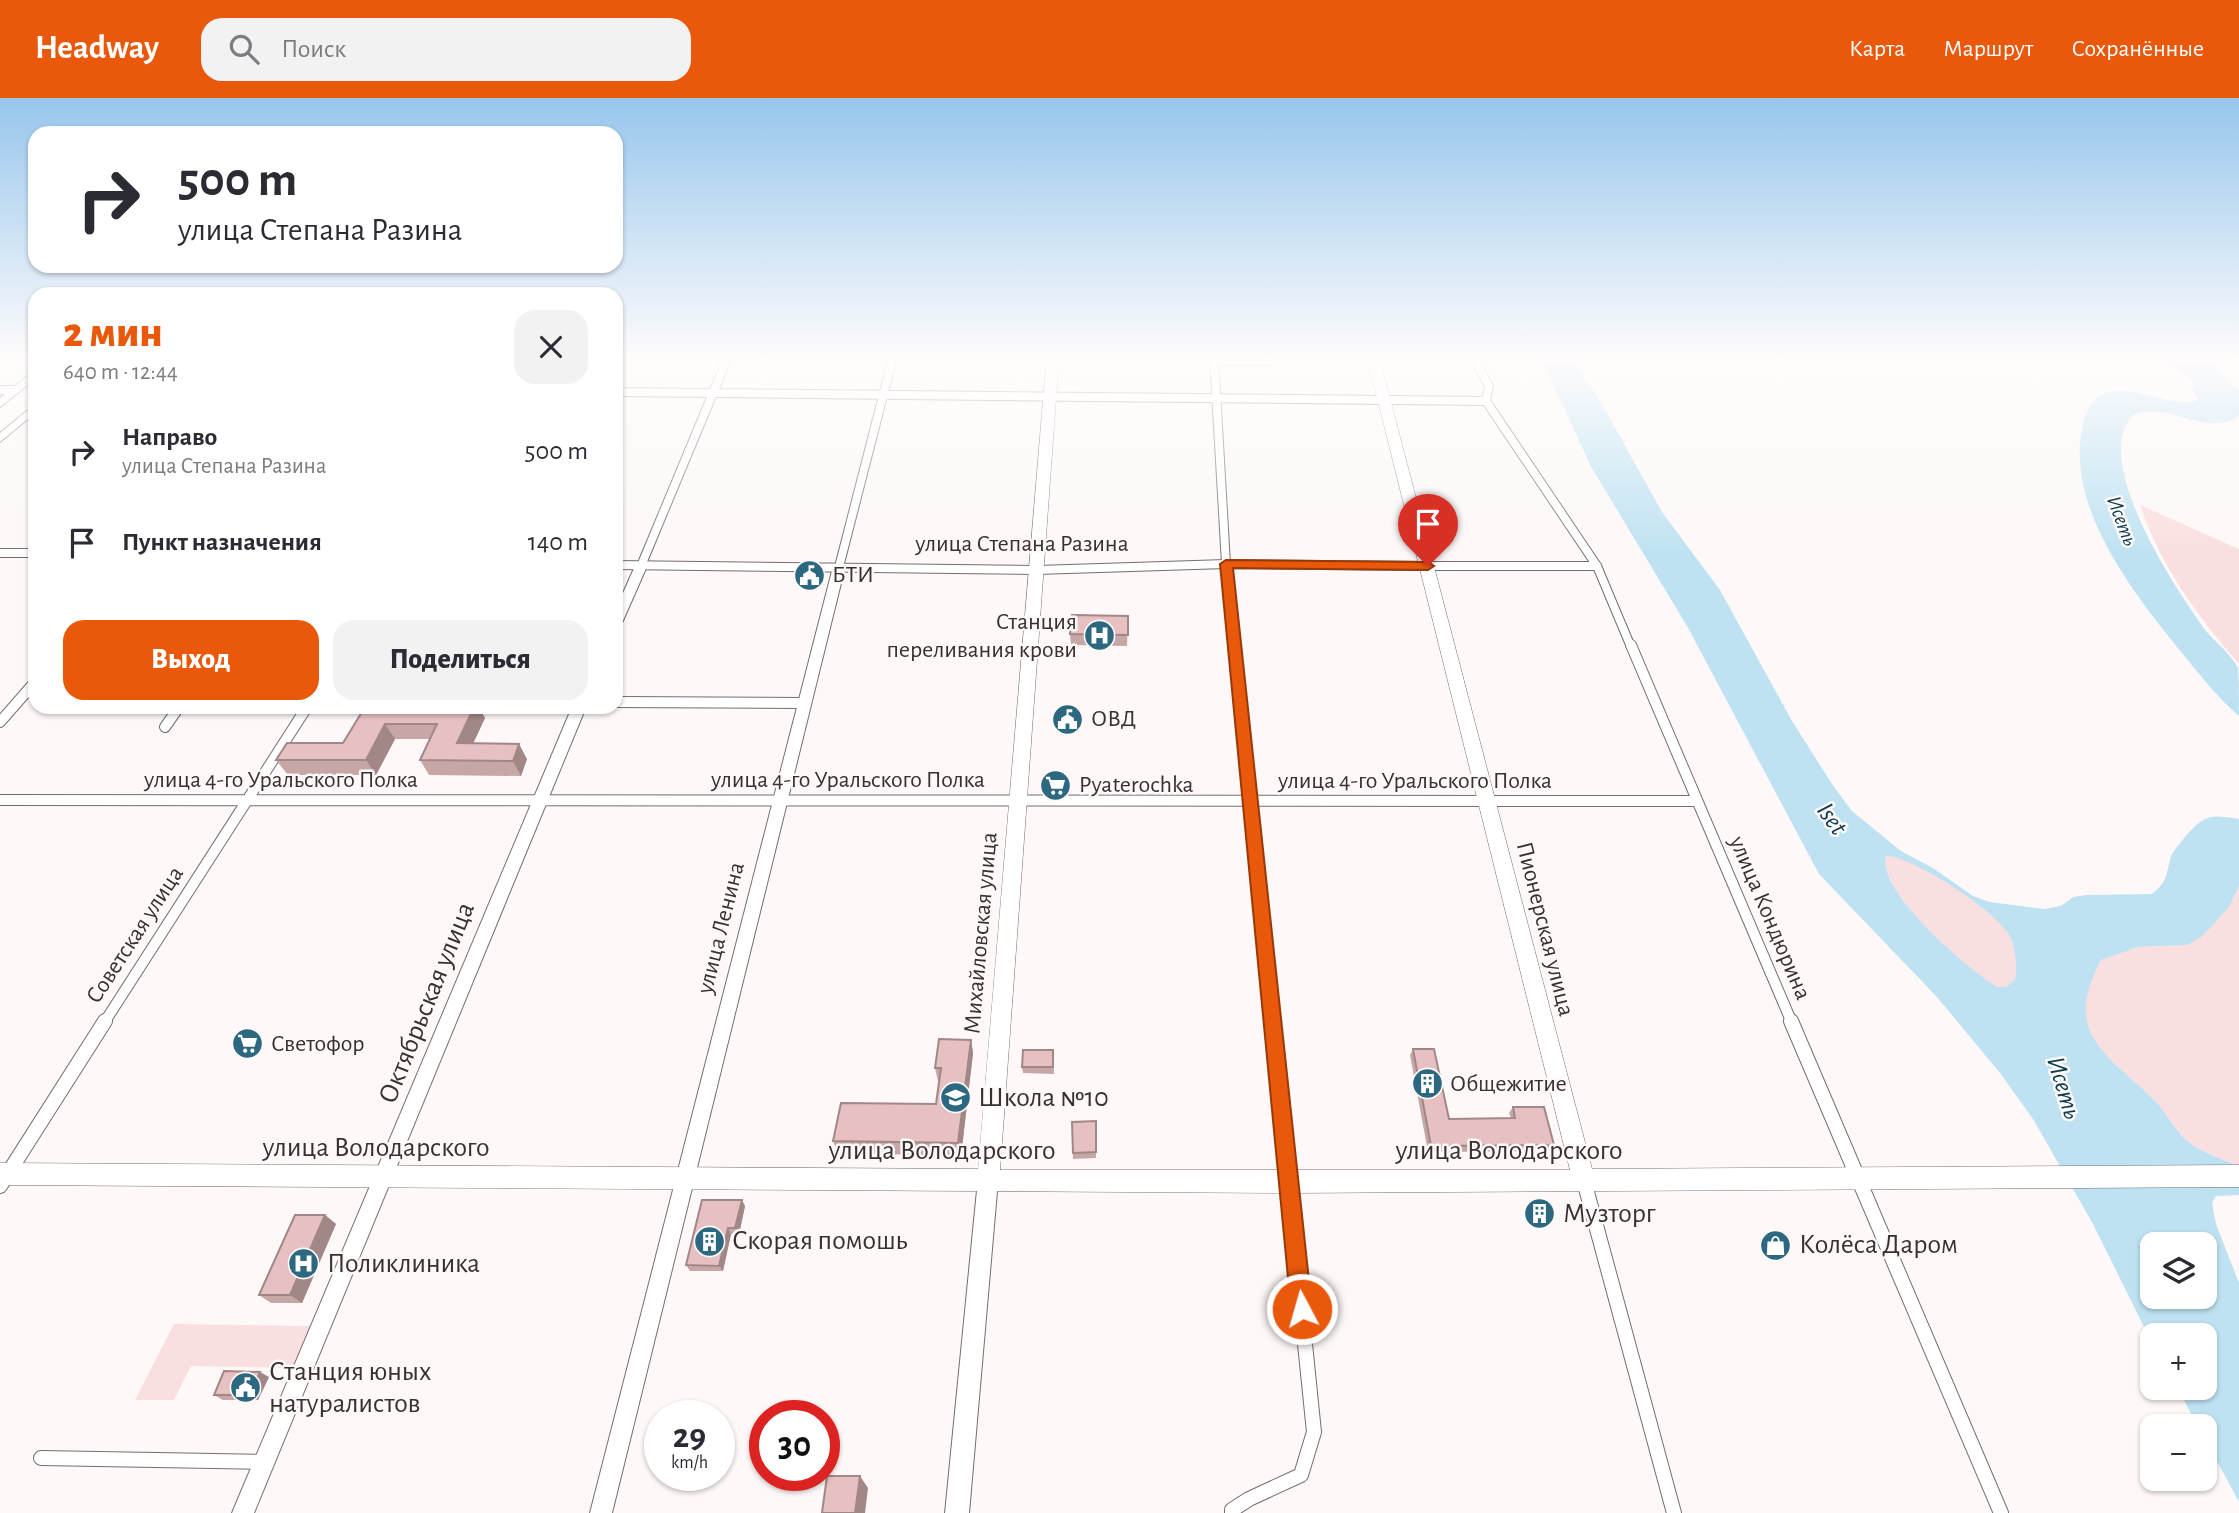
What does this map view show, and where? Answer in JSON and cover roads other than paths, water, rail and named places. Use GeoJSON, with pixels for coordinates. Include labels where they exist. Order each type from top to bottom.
{"type":"FeatureCollection","features":[{"type":"Feature","properties":{"kind":"main road"},"geometry":{"type":"LineString","coordinates":[[0,439],[17,423]]}},
{"type":"Feature","properties":{"kind":"main road","name":"Михайловская улица"},"geometry":{"type":"LineString","coordinates":[[957,1513],[988,1180],[1048,423]]}},
{"type":"Feature","properties":{"kind":"main road","name":"Пионерская улица"},"geometry":{"type":"LineString","coordinates":[[1390,423],[1584,1181]]}},
{"type":"Feature","properties":{"kind":"main road"},"geometry":{"type":"LineString","coordinates":[[0,553],[28,553]]}},
{"type":"Feature","properties":{"kind":"main road","name":"улица Степана Разина"},"geometry":{"type":"LineString","coordinates":[[623,565],[1037,570],[1226,564],[1428,566]]}},
{"type":"Feature","properties":{"kind":"main road","name":"улица Володарского"},"geometry":{"type":"LineString","coordinates":[[2,1178],[384,1177],[1289,1182],[2239,1176]]}},
{"type":"Feature","properties":{"kind":"street"},"geometry":{"type":"LineString","coordinates":[[623,607],[701,423]]}},
{"type":"Feature","properties":{"kind":"street","name":"улица Ленина"},"geometry":{"type":"LineString","coordinates":[[601,1513],[876,423]]}},
{"type":"Feature","properties":{"kind":"street"},"geometry":{"type":"LineString","coordinates":[[1218,423],[1226,564],[1314,1432],[1301,1475],[1249,1499],[1231,1510],[1232,1513]]}},
{"type":"Feature","properties":{"kind":"street","name":"улица Кондюрина"},"geometry":{"type":"LineString","coordinates":[[1501,423],[1597,566],[1671,734],[1696,801],[2001,1513]]}},
{"type":"Feature","properties":{"kind":"street"},"geometry":{"type":"LineString","coordinates":[[1428,566],[1597,566]]}},
{"type":"Feature","properties":{"kind":"street"},"geometry":{"type":"LineString","coordinates":[[0,722],[28,690]]}},
{"type":"Feature","properties":{"kind":"street"},"geometry":{"type":"LineString","coordinates":[[623,702],[804,703]]}},
{"type":"Feature","properties":{"kind":"street"},"geometry":{"type":"LineString","coordinates":[[165,727],[173,714]]}},
{"type":"Feature","properties":{"kind":"street","name":"Советская улица"},"geometry":{"type":"LineString","coordinates":[[2,1178],[302,714]]}},
{"type":"Feature","properties":{"kind":"street","name":"Октябрьская улица"},"geometry":{"type":"LineString","coordinates":[[243,1513],[576,714]]}},
{"type":"Feature","properties":{"kind":"street","name":"улица 4-го Уральского Полка"},"geometry":{"type":"LineString","coordinates":[[0,800],[779,803],[1018,800],[1696,801]]}},
{"type":"Feature","properties":{"kind":"street","name":"Пионерская улица"},"geometry":{"type":"LineString","coordinates":[[1584,1181],[1674,1513]]}},
{"type":"Feature","properties":{"kind":"street"},"geometry":{"type":"LineString","coordinates":[[41,1458],[265,1462]]}},
{"type":"Feature","properties":{"kind":"water"},"geometry":{"type":"Polygon","coordinates":[[[1571,423],[1612,423],[1662,512],[1720,590],[1792,721],[1852,811],[1901,851],[1933,868],[1973,896],[1990,902],[2044,909],[2061,906],[2073,897],[2087,895],[2152,894],[2165,879],[2174,851],[2197,824],[2214,817],[2239,819],[2239,886],[2229,907],[2201,937],[2187,945],[2138,947],[2101,960],[2090,985],[2086,1006],[2088,1024],[2094,1039],[2156,1102],[2182,1136],[2201,1150],[2239,1166],[2239,1195],[2216,1196],[2212,1203],[2216,1224],[2239,1283],[2239,1502],[2217,1461],[2217,1414],[2191,1414],[2184,1400],[2217,1400],[2217,1323],[2142,1323],[2093,1224],[2033,1119],[2000,1073],[1937,997],[1819,874],[1687,626],[1590,465],[1571,423]],[[1886,856],[1887,871],[1895,889],[1910,909],[1947,947],[1997,987],[2006,987],[2015,980],[2013,944],[2000,923],[1952,886],[1914,865],[1886,856]]]}},
{"type":"Feature","properties":{"kind":"water","name":"Исеть"},"geometry":{"type":"Polygon","coordinates":[[[2083,423],[2129,423],[2123,435],[2122,461],[2129,492],[2158,557],[2176,587],[2206,631],[2238,668],[2239,716],[2216,694],[2144,605],[2108,549],[2084,490],[2080,459],[2083,423]]]}},
{"type":"Feature","properties":{"kind":"place","name":"БТИ"},"geometry":{"type":"Point","coordinates":[809,575]}},
{"type":"Feature","properties":{"kind":"place","name":"Станция переливания крови"},"geometry":{"type":"Point","coordinates":[1100,636]}},
{"type":"Feature","properties":{"kind":"place","name":"ОВД"},"geometry":{"type":"Point","coordinates":[1068,719]}},
{"type":"Feature","properties":{"kind":"place","name":"Pyaterochka"},"geometry":{"type":"Point","coordinates":[1056,785]}},
{"type":"Feature","properties":{"kind":"place","name":"Светофор"},"geometry":{"type":"Point","coordinates":[248,1044]}},
{"type":"Feature","properties":{"kind":"place","name":"Общежитие"},"geometry":{"type":"Point","coordinates":[1427,1084]}},
{"type":"Feature","properties":{"kind":"place","name":"Школа №10"},"geometry":{"type":"Point","coordinates":[955,1098]}},
{"type":"Feature","properties":{"kind":"place","name":"Музторг"},"geometry":{"type":"Point","coordinates":[1540,1214]}},
{"type":"Feature","properties":{"kind":"place","name":"Скорая помошь"},"geometry":{"type":"Point","coordinates":[709,1241]}},
{"type":"Feature","properties":{"kind":"place","name":"Колёса Даром"},"geometry":{"type":"Point","coordinates":[1776,1245]}},
{"type":"Feature","properties":{"kind":"place","name":"Поликлиника"},"geometry":{"type":"Point","coordinates":[304,1264]}},
{"type":"Feature","properties":{"kind":"place","name":"Станция юных натуралистов"},"geometry":{"type":"Point","coordinates":[246,1388]}},
{"type":"Feature","properties":{"kind":"water label","name":"Iset"},"geometry":{"type":"Point","coordinates":[1832,819]}}]}
